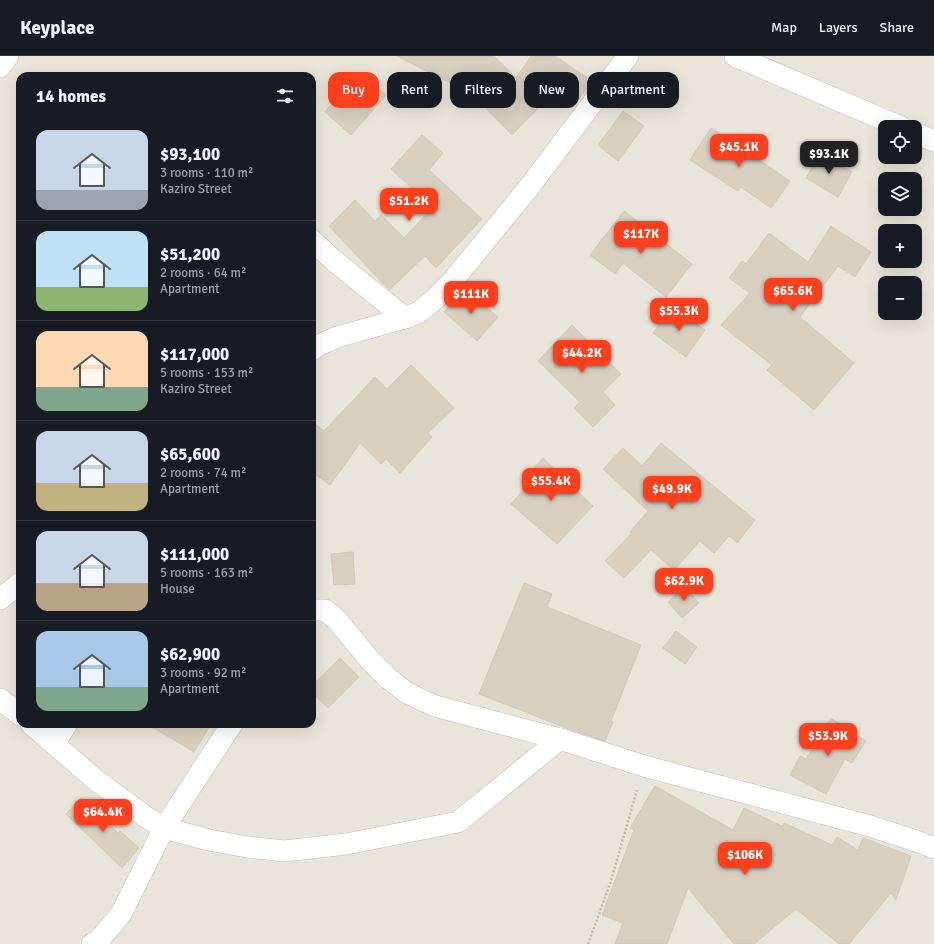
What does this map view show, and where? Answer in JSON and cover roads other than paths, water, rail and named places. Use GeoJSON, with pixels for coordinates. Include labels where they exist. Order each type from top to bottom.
{"type":"FeatureCollection","features":[{"type":"Feature","properties":{"kind":"street"},"geometry":{"type":"LineString","coordinates":[[0,58],[4,56]]}},
{"type":"Feature","properties":{"kind":"street"},"geometry":{"type":"LineString","coordinates":[[0,67],[8,56]]}},
{"type":"Feature","properties":{"kind":"street"},"geometry":{"type":"LineString","coordinates":[[316,347],[337,337],[405,318],[419,312],[430,303],[455,278],[530,186],[628,56]]}},
{"type":"Feature","properties":{"kind":"street"},"geometry":{"type":"LineString","coordinates":[[745,58],[885,120]]}},
{"type":"Feature","properties":{"kind":"street"},"geometry":{"type":"LineString","coordinates":[[922,136],[934,141]]}},
{"type":"Feature","properties":{"kind":"street"},"geometry":{"type":"LineString","coordinates":[[316,244],[332,259],[405,318]]}},
{"type":"Feature","properties":{"kind":"street"},"geometry":{"type":"LineString","coordinates":[[0,599],[16,587]]}},
{"type":"Feature","properties":{"kind":"street"},"geometry":{"type":"LineString","coordinates":[[316,610],[325,610],[336,619],[369,659],[389,679],[407,693],[435,706],[560,739],[644,766],[870,826],[934,848]]}},
{"type":"Feature","properties":{"kind":"street"},"geometry":{"type":"LineString","coordinates":[[0,699],[16,712]]}},
{"type":"Feature","properties":{"kind":"street"},"geometry":{"type":"LineString","coordinates":[[36,728],[97,781],[146,817],[164,828],[208,840],[247,847],[285,851],[346,844],[458,822],[560,739]]}},
{"type":"Feature","properties":{"kind":"street"},"geometry":{"type":"LineString","coordinates":[[55,744],[65,728]]}},
{"type":"Feature","properties":{"kind":"street"},"geometry":{"type":"LineString","coordinates":[[92,944],[99,940],[121,914],[164,828],[229,728]]}}]}
